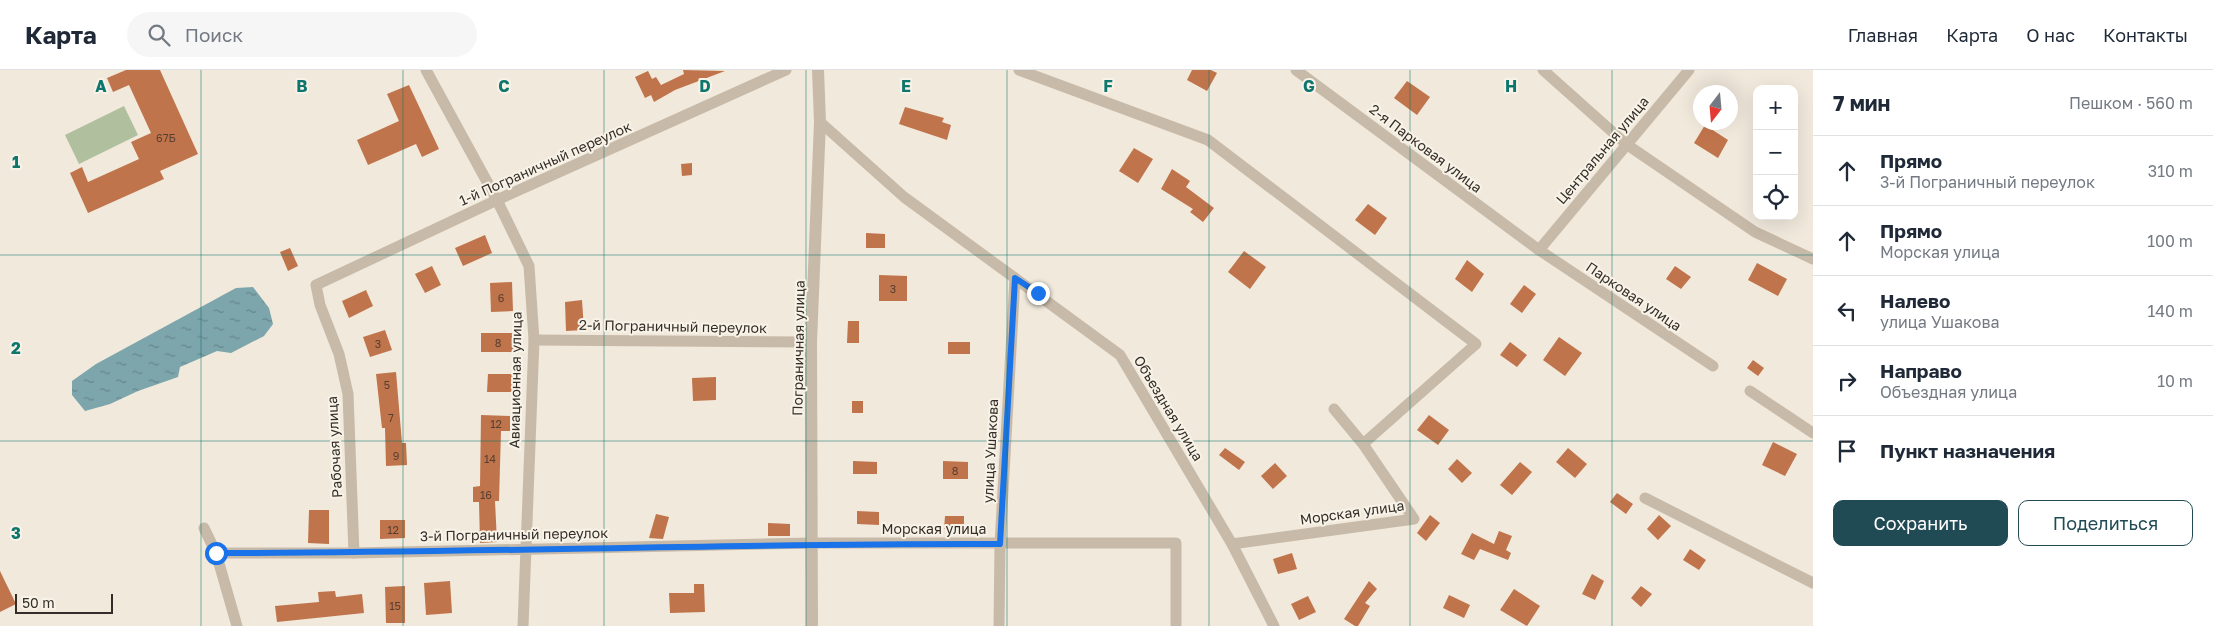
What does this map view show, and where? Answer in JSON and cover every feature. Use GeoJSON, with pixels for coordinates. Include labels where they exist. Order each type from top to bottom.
{"type":"FeatureCollection","features":[{"type":"Feature","properties":{"kind":"street","name":"Авиационная улица"},"geometry":{"type":"LineString","coordinates":[[426,70],[497,200],[529,266],[534,340],[523,626]]}},
{"type":"Feature","properties":{"kind":"street","name":"1-й Пограничный переулок"},"geometry":{"type":"LineString","coordinates":[[316,285],[497,200],[786,70]]}},
{"type":"Feature","properties":{"kind":"street","name":"Пограничная улица"},"geometry":{"type":"LineString","coordinates":[[812,626],[811,342],[820,122],[818,70]]}},
{"type":"Feature","properties":{"kind":"street"},"geometry":{"type":"LineString","coordinates":[[1019,70],[1208,140],[1476,344],[1362,444],[1334,409]]}},
{"type":"Feature","properties":{"kind":"street","name":"2-я Парковая улица"},"geometry":{"type":"LineString","coordinates":[[1296,70],[1538,250]]}},
{"type":"Feature","properties":{"kind":"street"},"geometry":{"type":"LineString","coordinates":[[1543,70],[1626,144],[1755,232],[1813,259]]}},
{"type":"Feature","properties":{"kind":"street","name":"Центральная улица"},"geometry":{"type":"LineString","coordinates":[[1538,250],[1689,70]]}},
{"type":"Feature","properties":{"kind":"street","name":"Объездная улица"},"geometry":{"type":"LineString","coordinates":[[820,122],[904,197],[1120,355],[1232,544],[1274,626]]}},
{"type":"Feature","properties":{"kind":"street","name":"Парковая улица"},"geometry":{"type":"LineString","coordinates":[[1538,250],[1713,366]]}},
{"type":"Feature","properties":{"kind":"street","name":"улица Ушакова"},"geometry":{"type":"LineString","coordinates":[[1000,626],[1000,544],[1015,278]]}},
{"type":"Feature","properties":{"kind":"street","name":"Рабочая улица"},"geometry":{"type":"LineString","coordinates":[[316,285],[320,305],[339,354],[348,394],[354,553]]}},
{"type":"Feature","properties":{"kind":"street","name":"2-й Пограничный переулок"},"geometry":{"type":"LineString","coordinates":[[534,340],[811,342]]}},
{"type":"Feature","properties":{"kind":"street"},"geometry":{"type":"LineString","coordinates":[[1750,391],[1813,433]]}},
{"type":"Feature","properties":{"kind":"street","name":"Морская улица"},"geometry":{"type":"LineString","coordinates":[[1232,544],[1414,519],[1362,444]]}},
{"type":"Feature","properties":{"kind":"street"},"geometry":{"type":"LineString","coordinates":[[1645,498],[1813,584]]}},
{"type":"Feature","properties":{"kind":"street"},"geometry":{"type":"LineString","coordinates":[[204,528],[216,553],[237,626]]}},
{"type":"Feature","properties":{"kind":"street","name":"Морская улица"},"geometry":{"type":"LineString","coordinates":[[812,543],[1000,544],[1176,542],[1176,626]]}},
{"type":"Feature","properties":{"kind":"street","name":"3-й Пограничный переулок"},"geometry":{"type":"LineString","coordinates":[[216,553],[354,553],[812,543]]}},
{"type":"Feature","properties":{"kind":"green space"},"geometry":{"type":"Polygon","coordinates":[[[124,106],[138,135],[79,164],[65,135],[124,106]]]}},
{"type":"Feature","properties":{"kind":"water"},"geometry":{"type":"Polygon","coordinates":[[[253,287],[269,308],[273,324],[264,336],[231,353],[217,351],[180,367],[178,377],[138,391],[110,404],[85,411],[72,395],[72,381],[96,364],[236,288],[253,287]]]}},
{"type":"Feature","properties":{"kind":"building"},"geometry":{"type":"Polygon","coordinates":[[[126,70],[160,70],[198,154],[160,171],[164,179],[88,213],[70,173],[82,167],[88,182],[139,159],[131,142],[151,133],[129,85],[113,92],[107,78],[126,70]]]}},
{"type":"Feature","properties":{"kind":"building"},"geometry":{"type":"Polygon","coordinates":[[[683,70],[725,71],[675,90],[654,102],[651,95],[645,98],[635,77],[648,71],[652,79],[656,77],[661,85],[684,74],[683,70]]]}},
{"type":"Feature","properties":{"kind":"building"},"geometry":{"type":"Polygon","coordinates":[[[1192,70],[1211,70],[1217,73],[1207,91],[1187,80],[1192,70]]]}},
{"type":"Feature","properties":{"kind":"building"},"geometry":{"type":"Polygon","coordinates":[[[1407,81],[1430,97],[1417,115],[1394,98],[1407,81]]]}},
{"type":"Feature","properties":{"kind":"building"},"geometry":{"type":"Polygon","coordinates":[[[409,85],[439,149],[422,157],[416,144],[368,165],[357,140],[399,121],[387,94],[409,85]]]}},
{"type":"Feature","properties":{"kind":"building"},"geometry":{"type":"Polygon","coordinates":[[[905,107],[944,118],[942,122],[951,125],[947,140],[899,124],[905,107]]]}},
{"type":"Feature","properties":{"kind":"building"},"geometry":{"type":"Polygon","coordinates":[[[1702,130],[1713,130],[1728,140],[1718,158],[1694,143],[1702,130]]]}},
{"type":"Feature","properties":{"kind":"building"},"geometry":{"type":"Polygon","coordinates":[[[1134,148],[1153,159],[1138,183],[1119,171],[1134,148]]]}},
{"type":"Feature","properties":{"kind":"building"},"geometry":{"type":"Polygon","coordinates":[[[692,163],[692,175],[682,176],[681,164],[692,163]]]}},
{"type":"Feature","properties":{"kind":"building"},"geometry":{"type":"Polygon","coordinates":[[[1172,169],[1190,181],[1186,187],[1214,208],[1203,222],[1190,212],[1193,209],[1161,189],[1172,169]]]}},
{"type":"Feature","properties":{"kind":"building"},"geometry":{"type":"Polygon","coordinates":[[[1368,204],[1387,218],[1375,235],[1355,220],[1368,204]]]}},
{"type":"Feature","properties":{"kind":"building"},"geometry":{"type":"Polygon","coordinates":[[[866,233],[885,234],[885,248],[866,248],[866,233]]]}},
{"type":"Feature","properties":{"kind":"building"},"geometry":{"type":"Polygon","coordinates":[[[485,235],[492,253],[463,266],[455,248],[485,235]]]}},
{"type":"Feature","properties":{"kind":"building"},"geometry":{"type":"Polygon","coordinates":[[[290,248],[298,266],[288,271],[280,252],[290,248]]]}},
{"type":"Feature","properties":{"kind":"building"},"geometry":{"type":"Polygon","coordinates":[[[1244,251],[1266,267],[1250,289],[1228,272],[1244,251]]]}},
{"type":"Feature","properties":{"kind":"building"},"geometry":{"type":"Polygon","coordinates":[[[1467,260],[1484,274],[1472,292],[1455,279],[1467,260]]]}},
{"type":"Feature","properties":{"kind":"building"},"geometry":{"type":"Polygon","coordinates":[[[1757,263],[1787,279],[1778,296],[1748,280],[1757,263]]]}},
{"type":"Feature","properties":{"kind":"building"},"geometry":{"type":"Polygon","coordinates":[[[432,266],[441,285],[425,293],[415,274],[432,266]]]}},
{"type":"Feature","properties":{"kind":"building"},"geometry":{"type":"Polygon","coordinates":[[[1675,266],[1691,277],[1681,289],[1666,279],[1675,266]]]}},
{"type":"Feature","properties":{"kind":"building"},"geometry":{"type":"Polygon","coordinates":[[[879,275],[907,276],[907,301],[879,301],[879,275]]]}},
{"type":"Feature","properties":{"kind":"building"},"geometry":{"type":"Polygon","coordinates":[[[512,282],[513,311],[491,312],[490,283],[512,282]]]}},
{"type":"Feature","properties":{"kind":"building"},"geometry":{"type":"Polygon","coordinates":[[[1524,285],[1536,294],[1522,313],[1510,304],[1524,285]]]}},
{"type":"Feature","properties":{"kind":"building"},"geometry":{"type":"Polygon","coordinates":[[[366,290],[373,306],[349,318],[342,301],[366,290]]]}},
{"type":"Feature","properties":{"kind":"building"},"geometry":{"type":"Polygon","coordinates":[[[582,300],[584,330],[566,331],[565,302],[582,300]]]}},
{"type":"Feature","properties":{"kind":"building"},"geometry":{"type":"Polygon","coordinates":[[[848,321],[859,321],[859,343],[847,343],[848,321]]]}},
{"type":"Feature","properties":{"kind":"building"},"geometry":{"type":"Polygon","coordinates":[[[385,330],[392,350],[370,357],[363,337],[385,330]]]}},
{"type":"Feature","properties":{"kind":"building"},"geometry":{"type":"Polygon","coordinates":[[[481,333],[514,333],[514,352],[481,352],[481,333]]]}},
{"type":"Feature","properties":{"kind":"building"},"geometry":{"type":"Polygon","coordinates":[[[1559,337],[1582,353],[1565,376],[1543,360],[1559,337]]]}},
{"type":"Feature","properties":{"kind":"building"},"geometry":{"type":"Polygon","coordinates":[[[948,342],[970,342],[970,354],[948,354],[948,342]]]}},
{"type":"Feature","properties":{"kind":"building"},"geometry":{"type":"Polygon","coordinates":[[[1510,342],[1527,355],[1517,367],[1500,355],[1510,342]]]}},
{"type":"Feature","properties":{"kind":"building"},"geometry":{"type":"Polygon","coordinates":[[[1753,360],[1764,368],[1758,376],[1747,368],[1753,360]]]}},
{"type":"Feature","properties":{"kind":"building"},"geometry":{"type":"Polygon","coordinates":[[[396,372],[402,443],[406,443],[407,465],[386,466],[385,428],[382,428],[376,374],[396,372]]]}},
{"type":"Feature","properties":{"kind":"building"},"geometry":{"type":"Polygon","coordinates":[[[488,374],[513,374],[513,392],[487,392],[488,374]]]}},
{"type":"Feature","properties":{"kind":"building"},"geometry":{"type":"Polygon","coordinates":[[[716,377],[716,400],[693,401],[692,378],[716,377]]]}},
{"type":"Feature","properties":{"kind":"building"},"geometry":{"type":"Polygon","coordinates":[[[852,401],[863,401],[863,413],[852,413],[852,401]]]}},
{"type":"Feature","properties":{"kind":"building"},"geometry":{"type":"Polygon","coordinates":[[[481,415],[510,416],[510,431],[501,431],[499,501],[495,501],[497,542],[480,543],[479,502],[473,502],[473,487],[480,486],[481,415]]]}},
{"type":"Feature","properties":{"kind":"building"},"geometry":{"type":"Polygon","coordinates":[[[1429,415],[1449,430],[1438,445],[1417,430],[1429,415]]]}},
{"type":"Feature","properties":{"kind":"building"},"geometry":{"type":"Polygon","coordinates":[[[1773,442],[1797,454],[1785,476],[1762,465],[1773,442]]]}},
{"type":"Feature","properties":{"kind":"building"},"geometry":{"type":"Polygon","coordinates":[[[1225,448],[1245,462],[1239,470],[1219,455],[1225,448]]]}},
{"type":"Feature","properties":{"kind":"building"},"geometry":{"type":"Polygon","coordinates":[[[1568,448],[1587,464],[1575,478],[1556,462],[1568,448]]]}},
{"type":"Feature","properties":{"kind":"building"},"geometry":{"type":"Polygon","coordinates":[[[1457,459],[1472,473],[1462,483],[1448,469],[1457,459]]]}},
{"type":"Feature","properties":{"kind":"building"},"geometry":{"type":"Polygon","coordinates":[[[853,461],[877,462],[877,474],[853,474],[853,461]]]}},
{"type":"Feature","properties":{"kind":"building"},"geometry":{"type":"Polygon","coordinates":[[[943,461],[968,462],[968,479],[943,479],[943,461]]]}},
{"type":"Feature","properties":{"kind":"building"},"geometry":{"type":"Polygon","coordinates":[[[1520,462],[1532,472],[1512,495],[1500,485],[1520,462]]]}},
{"type":"Feature","properties":{"kind":"building"},"geometry":{"type":"Polygon","coordinates":[[[1275,463],[1287,476],[1273,489],[1261,476],[1275,463]]]}},
{"type":"Feature","properties":{"kind":"building"},"geometry":{"type":"Polygon","coordinates":[[[1617,493],[1633,504],[1626,514],[1610,502],[1617,493]]]}},
{"type":"Feature","properties":{"kind":"building"},"geometry":{"type":"Polygon","coordinates":[[[309,510],[329,510],[329,544],[308,543],[309,510]]]}},
{"type":"Feature","properties":{"kind":"building"},"geometry":{"type":"Polygon","coordinates":[[[857,511],[879,512],[879,525],[857,524],[857,511]]]}},
{"type":"Feature","properties":{"kind":"building"},"geometry":{"type":"Polygon","coordinates":[[[656,514],[669,517],[663,539],[649,538],[656,514]]]}},
{"type":"Feature","properties":{"kind":"building"},"geometry":{"type":"Polygon","coordinates":[[[1430,515],[1440,523],[1426,541],[1417,533],[1430,515]]]}},
{"type":"Feature","properties":{"kind":"building"},"geometry":{"type":"Polygon","coordinates":[[[1659,515],[1671,526],[1658,540],[1647,529],[1659,515]]]}},
{"type":"Feature","properties":{"kind":"building"},"geometry":{"type":"Polygon","coordinates":[[[945,516],[964,516],[964,530],[944,529],[945,516]]]}},
{"type":"Feature","properties":{"kind":"building"},"geometry":{"type":"Polygon","coordinates":[[[380,520],[405,520],[405,538],[380,539],[380,520]]]}},
{"type":"Feature","properties":{"kind":"building"},"geometry":{"type":"Polygon","coordinates":[[[768,523],[790,524],[790,536],[768,536],[768,523]]]}},
{"type":"Feature","properties":{"kind":"building"},"geometry":{"type":"Polygon","coordinates":[[[1499,531],[1512,536],[1506,550],[1511,553],[1508,560],[1480,549],[1474,560],[1461,554],[1472,533],[1494,544],[1499,531]]]}},
{"type":"Feature","properties":{"kind":"building"},"geometry":{"type":"Polygon","coordinates":[[[1690,549],[1706,560],[1699,570],[1683,560],[1690,549]]]}},
{"type":"Feature","properties":{"kind":"building"},"geometry":{"type":"Polygon","coordinates":[[[1292,553],[1297,569],[1278,574],[1273,559],[1292,553]]]}},
{"type":"Feature","properties":{"kind":"building"},"geometry":{"type":"Polygon","coordinates":[[[0,571],[16,604],[0,612],[0,571]]]}},
{"type":"Feature","properties":{"kind":"building"},"geometry":{"type":"Polygon","coordinates":[[[1592,574],[1604,581],[1595,600],[1582,594],[1592,574]]]}},
{"type":"Feature","properties":{"kind":"building"},"geometry":{"type":"Polygon","coordinates":[[[450,581],[452,613],[426,615],[424,583],[450,581]]]}},
{"type":"Feature","properties":{"kind":"building"},"geometry":{"type":"Polygon","coordinates":[[[1369,581],[1377,589],[1365,603],[1370,606],[1358,626],[1355,626],[1344,619],[1369,581]]]}},
{"type":"Feature","properties":{"kind":"building"},"geometry":{"type":"Polygon","coordinates":[[[694,584],[704,584],[705,612],[670,613],[669,593],[694,593],[694,584]]]}},
{"type":"Feature","properties":{"kind":"building"},"geometry":{"type":"Polygon","coordinates":[[[405,586],[405,623],[386,623],[385,587],[405,586]]]}},
{"type":"Feature","properties":{"kind":"building"},"geometry":{"type":"Polygon","coordinates":[[[1641,586],[1652,594],[1641,607],[1631,598],[1641,586]]]}},
{"type":"Feature","properties":{"kind":"building"},"geometry":{"type":"Polygon","coordinates":[[[1514,589],[1540,606],[1527,626],[1500,610],[1514,589]]]}},
{"type":"Feature","properties":{"kind":"building"},"geometry":{"type":"Polygon","coordinates":[[[335,591],[336,597],[362,594],[364,613],[277,622],[275,606],[319,602],[318,592],[335,591]]]}},
{"type":"Feature","properties":{"kind":"building"},"geometry":{"type":"Polygon","coordinates":[[[1449,595],[1470,605],[1464,618],[1443,608],[1449,595]]]}},
{"type":"Feature","properties":{"kind":"building"},"geometry":{"type":"Polygon","coordinates":[[[1308,596],[1316,612],[1299,620],[1291,604],[1308,596]]]}},
{"type":"Feature","properties":{"kind":"route"},"geometry":{"type":"LineString","coordinates":[[216,553],[354,553],[812,543],[1000,544],[1015,278],[1038,293]]}}]}
